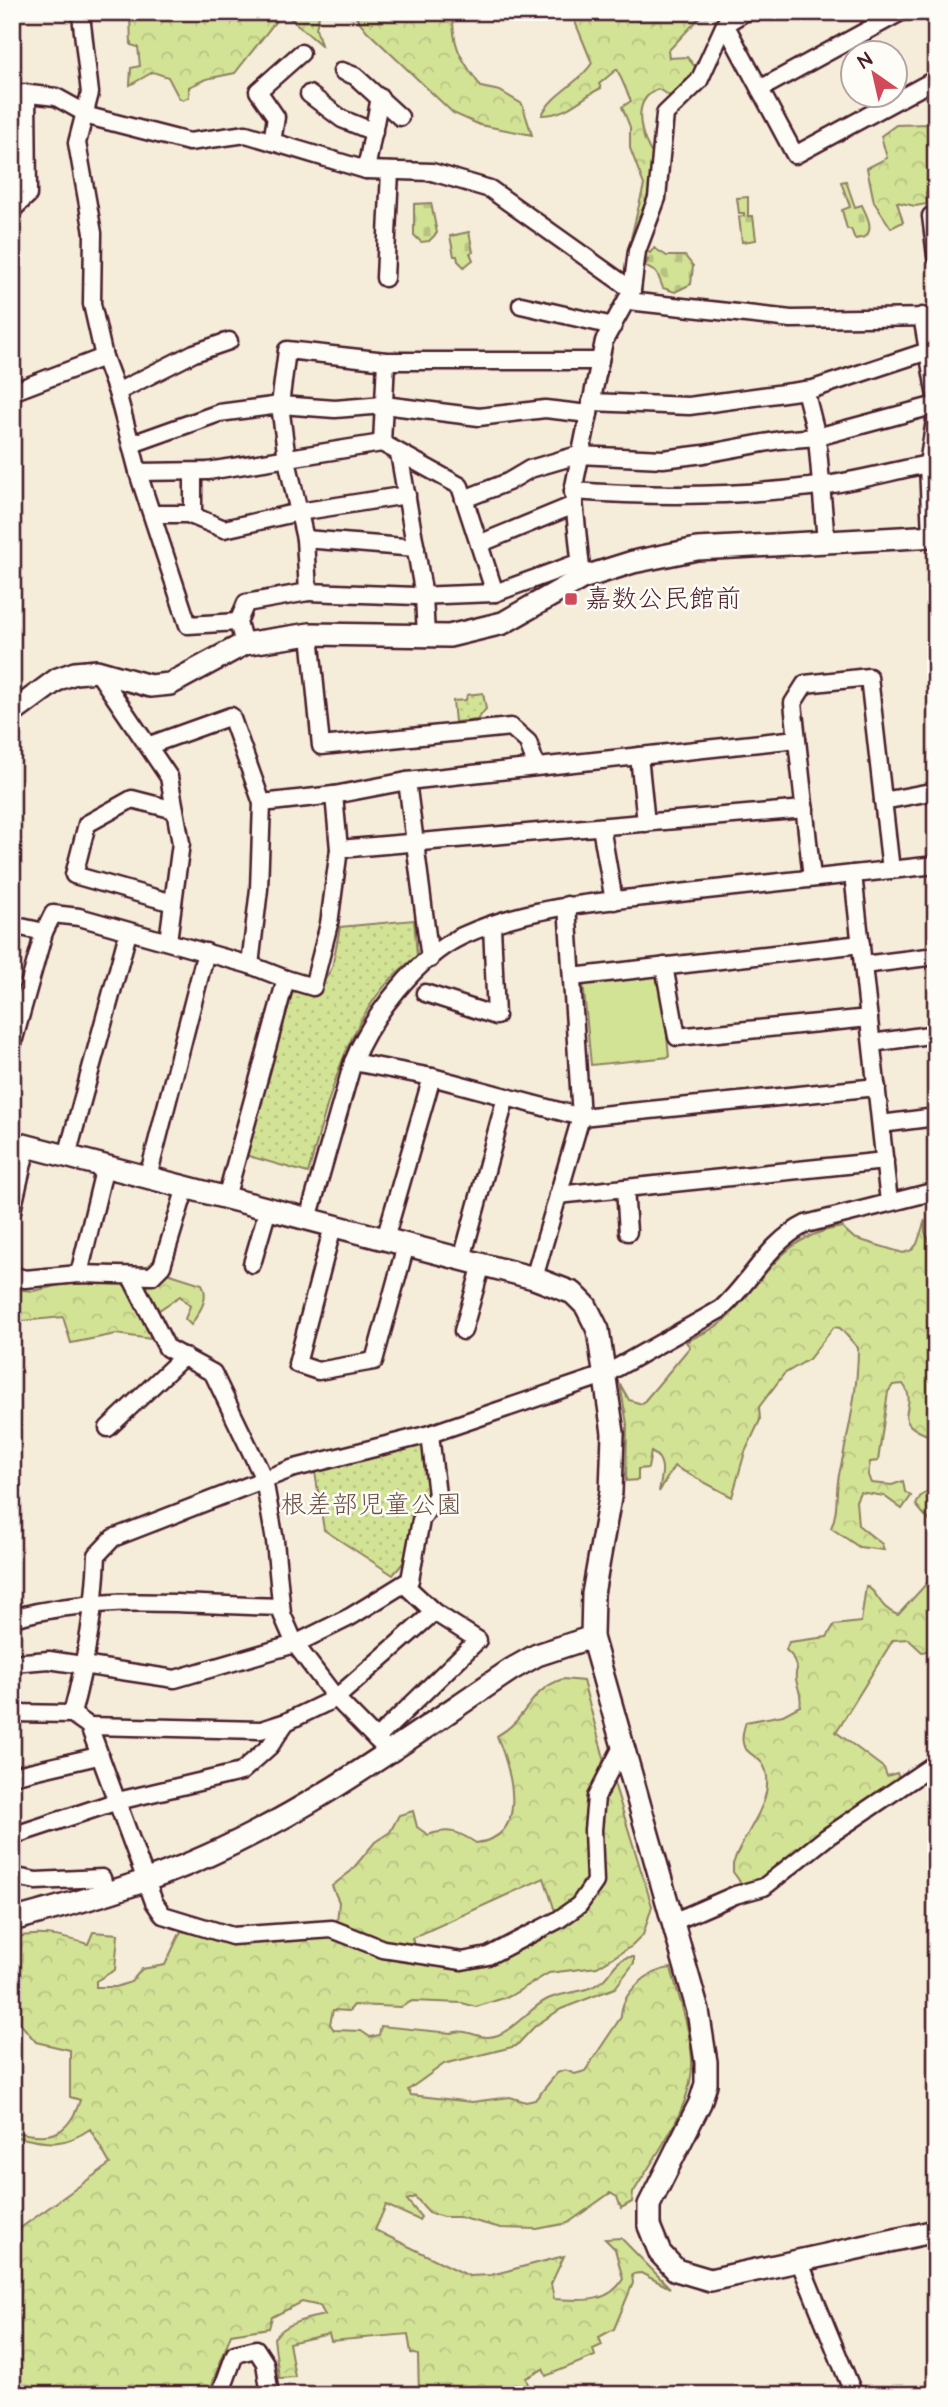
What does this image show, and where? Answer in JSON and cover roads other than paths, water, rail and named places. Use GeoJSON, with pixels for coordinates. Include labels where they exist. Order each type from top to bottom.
{"type":"FeatureCollection","features":[{"type":"Feature","properties":{"kind":"street"},"geometry":{"type":"LineString","coordinates":[[581,570],[573,498],[578,455],[604,341],[630,296],[637,251],[657,198],[665,114],[699,80],[725,24],[744,12]]}},
{"type":"Feature","properties":{"kind":"street"},"geometry":{"type":"LineString","coordinates":[[760,89],[901,12]]}},
{"type":"Feature","properties":{"kind":"street"},"geometry":{"type":"LineString","coordinates":[[81,15],[90,93],[77,144],[93,233],[92,304],[104,357],[188,625],[238,622]]}},
{"type":"Feature","properties":{"kind":"street"},"geometry":{"type":"LineString","coordinates":[[725,24],[795,155],[936,79]]}},
{"type":"Feature","properties":{"kind":"street"},"geometry":{"type":"LineString","coordinates":[[272,142],[276,117],[258,91],[301,53]]}},
{"type":"Feature","properties":{"kind":"street"},"geometry":{"type":"LineString","coordinates":[[342,71],[355,76],[400,117]]}},
{"type":"Feature","properties":{"kind":"street"},"geometry":{"type":"LineString","coordinates":[[12,210],[28,195],[20,93],[56,97],[92,117],[189,142],[246,134],[366,170],[432,172],[490,189],[630,296],[791,319],[929,316],[928,351],[936,397]]}},
{"type":"Feature","properties":{"kind":"street"},"geometry":{"type":"LineString","coordinates":[[309,94],[342,119],[374,132]]}},
{"type":"Feature","properties":{"kind":"street"},"geometry":{"type":"LineString","coordinates":[[366,170],[380,97]]}},
{"type":"Feature","properties":{"kind":"street"},"geometry":{"type":"LineString","coordinates":[[385,278],[390,171]]}},
{"type":"Feature","properties":{"kind":"street"},"geometry":{"type":"LineString","coordinates":[[932,216],[936,256]]}},
{"type":"Feature","properties":{"kind":"street"},"geometry":{"type":"LineString","coordinates":[[521,305],[613,326]]}},
{"type":"Feature","properties":{"kind":"street"},"geometry":{"type":"LineString","coordinates":[[117,393],[194,353],[229,341]]}},
{"type":"Feature","properties":{"kind":"street"},"geometry":{"type":"LineString","coordinates":[[308,592],[305,539],[287,460],[279,405],[287,350],[386,361],[600,360]]}},
{"type":"Feature","properties":{"kind":"street"},"geometry":{"type":"LineString","coordinates":[[132,444],[219,413],[279,405],[335,409],[384,405],[479,416],[545,408],[689,406],[805,390],[928,351]]}},
{"type":"Feature","properties":{"kind":"street"},"geometry":{"type":"LineString","coordinates":[[12,392],[104,357]]}},
{"type":"Feature","properties":{"kind":"street"},"geometry":{"type":"LineString","coordinates":[[382,443],[386,361]]}},
{"type":"Feature","properties":{"kind":"street"},"geometry":{"type":"LineString","coordinates":[[805,390],[817,437],[826,542]]}},
{"type":"Feature","properties":{"kind":"street"},"geometry":{"type":"LineString","coordinates":[[464,499],[508,482],[530,469],[578,455],[663,459],[817,437],[936,405]]}},
{"type":"Feature","properties":{"kind":"street"},"geometry":{"type":"LineString","coordinates":[[244,644],[238,622],[246,603],[308,592],[424,596],[495,593],[581,570],[697,548],[933,536],[931,473],[936,414]]}},
{"type":"Feature","properties":{"kind":"street"},"geometry":{"type":"LineString","coordinates":[[138,472],[193,472],[287,460],[382,443],[460,486],[495,593]]}},
{"type":"Feature","properties":{"kind":"street"},"geometry":{"type":"LineString","coordinates":[[399,453],[424,596],[426,636]]}},
{"type":"Feature","properties":{"kind":"street"},"geometry":{"type":"LineString","coordinates":[[193,472],[193,516]]}},
{"type":"Feature","properties":{"kind":"street"},"geometry":{"type":"LineString","coordinates":[[479,544],[573,498],[725,496],[931,473]]}},
{"type":"Feature","properties":{"kind":"street"},"geometry":{"type":"LineString","coordinates":[[153,514],[193,516],[224,529],[299,512],[407,495]]}},
{"type":"Feature","properties":{"kind":"street"},"geometry":{"type":"LineString","coordinates":[[305,539],[416,548]]}},
{"type":"Feature","properties":{"kind":"street"},"geometry":{"type":"LineString","coordinates":[[12,713],[58,679],[75,673],[97,671],[150,686],[170,684],[244,644],[310,634],[449,636],[503,623],[581,570]]}},
{"type":"Feature","properties":{"kind":"street"},"geometry":{"type":"LineString","coordinates":[[310,634],[321,746],[512,727],[528,742],[536,766]]}},
{"type":"Feature","properties":{"kind":"street"},"geometry":{"type":"LineString","coordinates":[[97,671],[150,745],[169,777],[181,843],[168,941]]}},
{"type":"Feature","properties":{"kind":"street"},"geometry":{"type":"LineString","coordinates":[[812,878],[793,703],[805,684],[869,677],[891,870]]}},
{"type":"Feature","properties":{"kind":"street"},"geometry":{"type":"LineString","coordinates":[[150,745],[231,716],[262,803],[259,889],[250,965]]}},
{"type":"Feature","properties":{"kind":"street"},"geometry":{"type":"LineString","coordinates":[[262,803],[334,795],[407,781],[797,739]]}},
{"type":"Feature","properties":{"kind":"street"},"geometry":{"type":"LineString","coordinates":[[639,756],[646,823]]}},
{"type":"Feature","properties":{"kind":"street"},"geometry":{"type":"LineString","coordinates":[[407,781],[430,959]]}},
{"type":"Feature","properties":{"kind":"street"},"geometry":{"type":"LineString","coordinates":[[883,801],[936,791]]}},
{"type":"Feature","properties":{"kind":"street"},"geometry":{"type":"LineString","coordinates":[[12,1046],[44,932],[53,914],[79,917],[128,933],[168,941],[313,987],[330,924],[339,849],[334,795]]}},
{"type":"Feature","properties":{"kind":"street"},"geometry":{"type":"LineString","coordinates":[[173,903],[74,875],[87,824],[132,799],[175,810]]}},
{"type":"Feature","properties":{"kind":"street"},"geometry":{"type":"LineString","coordinates":[[339,849],[805,809]]}},
{"type":"Feature","properties":{"kind":"street"},"geometry":{"type":"LineString","coordinates":[[601,827],[614,901]]}},
{"type":"Feature","properties":{"kind":"street"},"geometry":{"type":"LineString","coordinates":[[308,1219],[353,1062],[363,1037],[384,1004],[430,959],[461,936],[567,905],[936,865]]}},
{"type":"Feature","properties":{"kind":"street"},"geometry":{"type":"LineString","coordinates":[[853,874],[890,1202]]}},
{"type":"Feature","properties":{"kind":"street"},"geometry":{"type":"LineString","coordinates":[[534,1279],[581,1117],[567,905]]}},
{"type":"Feature","properties":{"kind":"street"},"geometry":{"type":"LineString","coordinates":[[12,925],[44,932]]}},
{"type":"Feature","properties":{"kind":"street"},"geometry":{"type":"LineString","coordinates":[[425,993],[496,1016],[492,926]]}},
{"type":"Feature","properties":{"kind":"street"},"geometry":{"type":"LineString","coordinates":[[67,1156],[128,933]]}},
{"type":"Feature","properties":{"kind":"street"},"geometry":{"type":"LineString","coordinates":[[572,977],[861,944]]}},
{"type":"Feature","properties":{"kind":"street"},"geometry":{"type":"LineString","coordinates":[[148,1177],[206,952]]}},
{"type":"Feature","properties":{"kind":"street"},"geometry":{"type":"LineString","coordinates":[[863,965],[936,956]]}},
{"type":"Feature","properties":{"kind":"street"},"geometry":{"type":"LineString","coordinates":[[664,967],[677,1037],[869,1018]]}},
{"type":"Feature","properties":{"kind":"street"},"geometry":{"type":"LineString","coordinates":[[226,1198],[286,979]]}},
{"type":"Feature","properties":{"kind":"street"},"geometry":{"type":"LineString","coordinates":[[872,1043],[936,1034]]}},
{"type":"Feature","properties":{"kind":"street"},"geometry":{"type":"LineString","coordinates":[[353,1062],[432,1077],[581,1117],[877,1087]]}},
{"type":"Feature","properties":{"kind":"street"},"geometry":{"type":"LineString","coordinates":[[385,1239],[432,1077]]}},
{"type":"Feature","properties":{"kind":"street"},"geometry":{"type":"LineString","coordinates":[[463,1331],[472,1262],[506,1097]]}},
{"type":"Feature","properties":{"kind":"street"},"geometry":{"type":"LineString","coordinates":[[881,1124],[936,1117]]}},
{"type":"Feature","properties":{"kind":"street"},"geometry":{"type":"LineString","coordinates":[[12,1211],[20,1144],[534,1279],[573,1293],[586,1306],[598,1330],[613,1433],[611,1492],[593,1594],[592,1637],[698,2011],[706,2062],[706,2084],[700,2103],[649,2205],[649,2226],[660,2253],[676,2270],[692,2277],[710,2280],[800,2263],[936,2231]]}},
{"type":"Feature","properties":{"kind":"street"},"geometry":{"type":"LineString","coordinates":[[558,1195],[885,1161]]}},
{"type":"Feature","properties":{"kind":"street"},"geometry":{"type":"LineString","coordinates":[[79,1274],[105,1166]]}},
{"type":"Feature","properties":{"kind":"street"},"geometry":{"type":"LineString","coordinates":[[12,1275],[25,1279],[79,1274],[152,1276],[162,1266],[186,1187]]}},
{"type":"Feature","properties":{"kind":"street"},"geometry":{"type":"LineString","coordinates":[[625,1188],[628,1232]]}},
{"type":"Feature","properties":{"kind":"street"},"geometry":{"type":"LineString","coordinates":[[72,1714],[85,1665],[95,1602],[97,1555],[113,1538],[314,1462],[430,1434],[604,1375],[721,1309],[737,1294],[769,1250],[786,1234],[806,1224],[936,1191]]}},
{"type":"Feature","properties":{"kind":"street"},"geometry":{"type":"LineString","coordinates":[[252,1264],[268,1209]]}},
{"type":"Feature","properties":{"kind":"street"},"geometry":{"type":"LineString","coordinates":[[333,1226],[297,1364],[318,1371],[374,1361],[407,1245]]}},
{"type":"Feature","properties":{"kind":"street"},"geometry":{"type":"LineString","coordinates":[[131,1276],[167,1348],[213,1373],[264,1479],[275,1541],[281,1607],[295,1644],[336,1698],[383,1746]]}},
{"type":"Feature","properties":{"kind":"street"},"geometry":{"type":"LineString","coordinates":[[108,1427],[184,1356]]}},
{"type":"Feature","properties":{"kind":"street"},"geometry":{"type":"LineString","coordinates":[[12,1663],[49,1660],[175,1679],[295,1644],[350,1618],[410,1580],[421,1520],[437,1495],[430,1434]]}},
{"type":"Feature","properties":{"kind":"street"},"geometry":{"type":"LineString","coordinates":[[383,1746],[478,1640],[434,1612],[404,1584]]}},
{"type":"Feature","properties":{"kind":"street"},"geometry":{"type":"LineString","coordinates":[[12,1618],[45,1609],[95,1602],[162,1600],[214,1606],[281,1607]]}},
{"type":"Feature","properties":{"kind":"street"},"geometry":{"type":"LineString","coordinates":[[12,1713],[72,1714],[89,1726],[261,1730],[286,1722],[336,1698],[434,1612]]}},
{"type":"Feature","properties":{"kind":"street"},"geometry":{"type":"LineString","coordinates":[[12,1920],[147,1880],[261,1830],[383,1746],[512,1669],[537,1655],[592,1637]]}},
{"type":"Feature","properties":{"kind":"street"},"geometry":{"type":"LineString","coordinates":[[12,1836],[118,1801],[242,1772],[270,1746],[286,1722]]}},
{"type":"Feature","properties":{"kind":"street"},"geometry":{"type":"LineString","coordinates":[[89,1726],[154,1902],[163,1915],[232,1936],[332,1929],[383,1949],[462,1961],[488,1956],[558,1920],[579,1905],[595,1882],[593,1830],[596,1797],[623,1745]]}},
{"type":"Feature","properties":{"kind":"street"},"geometry":{"type":"LineString","coordinates":[[12,1776],[98,1756]]}},
{"type":"Feature","properties":{"kind":"street"},"geometry":{"type":"LineString","coordinates":[[673,1922],[734,1895],[764,1887],[827,1837],[936,1763]]}},
{"type":"Feature","properties":{"kind":"street"},"geometry":{"type":"LineString","coordinates":[[12,1876],[24,1881],[102,1878],[106,1893]]}},
{"type":"Feature","properties":{"kind":"street"},"geometry":{"type":"LineString","coordinates":[[800,2263],[854,2395]]}},
{"type":"Feature","properties":{"kind":"street"},"geometry":{"type":"LineString","coordinates":[[220,2395],[235,2354],[256,2349],[265,2363],[270,2395]]}},
{"type":"Feature","properties":{"kind":"place","name":"嘉数公民館前"},"geometry":{"type":"Point","coordinates":[571,599]}},
{"type":"Feature","properties":{"kind":"park label","name":"根差部児童公園"},"geometry":{"type":"Point","coordinates":[371,1505]}}]}
